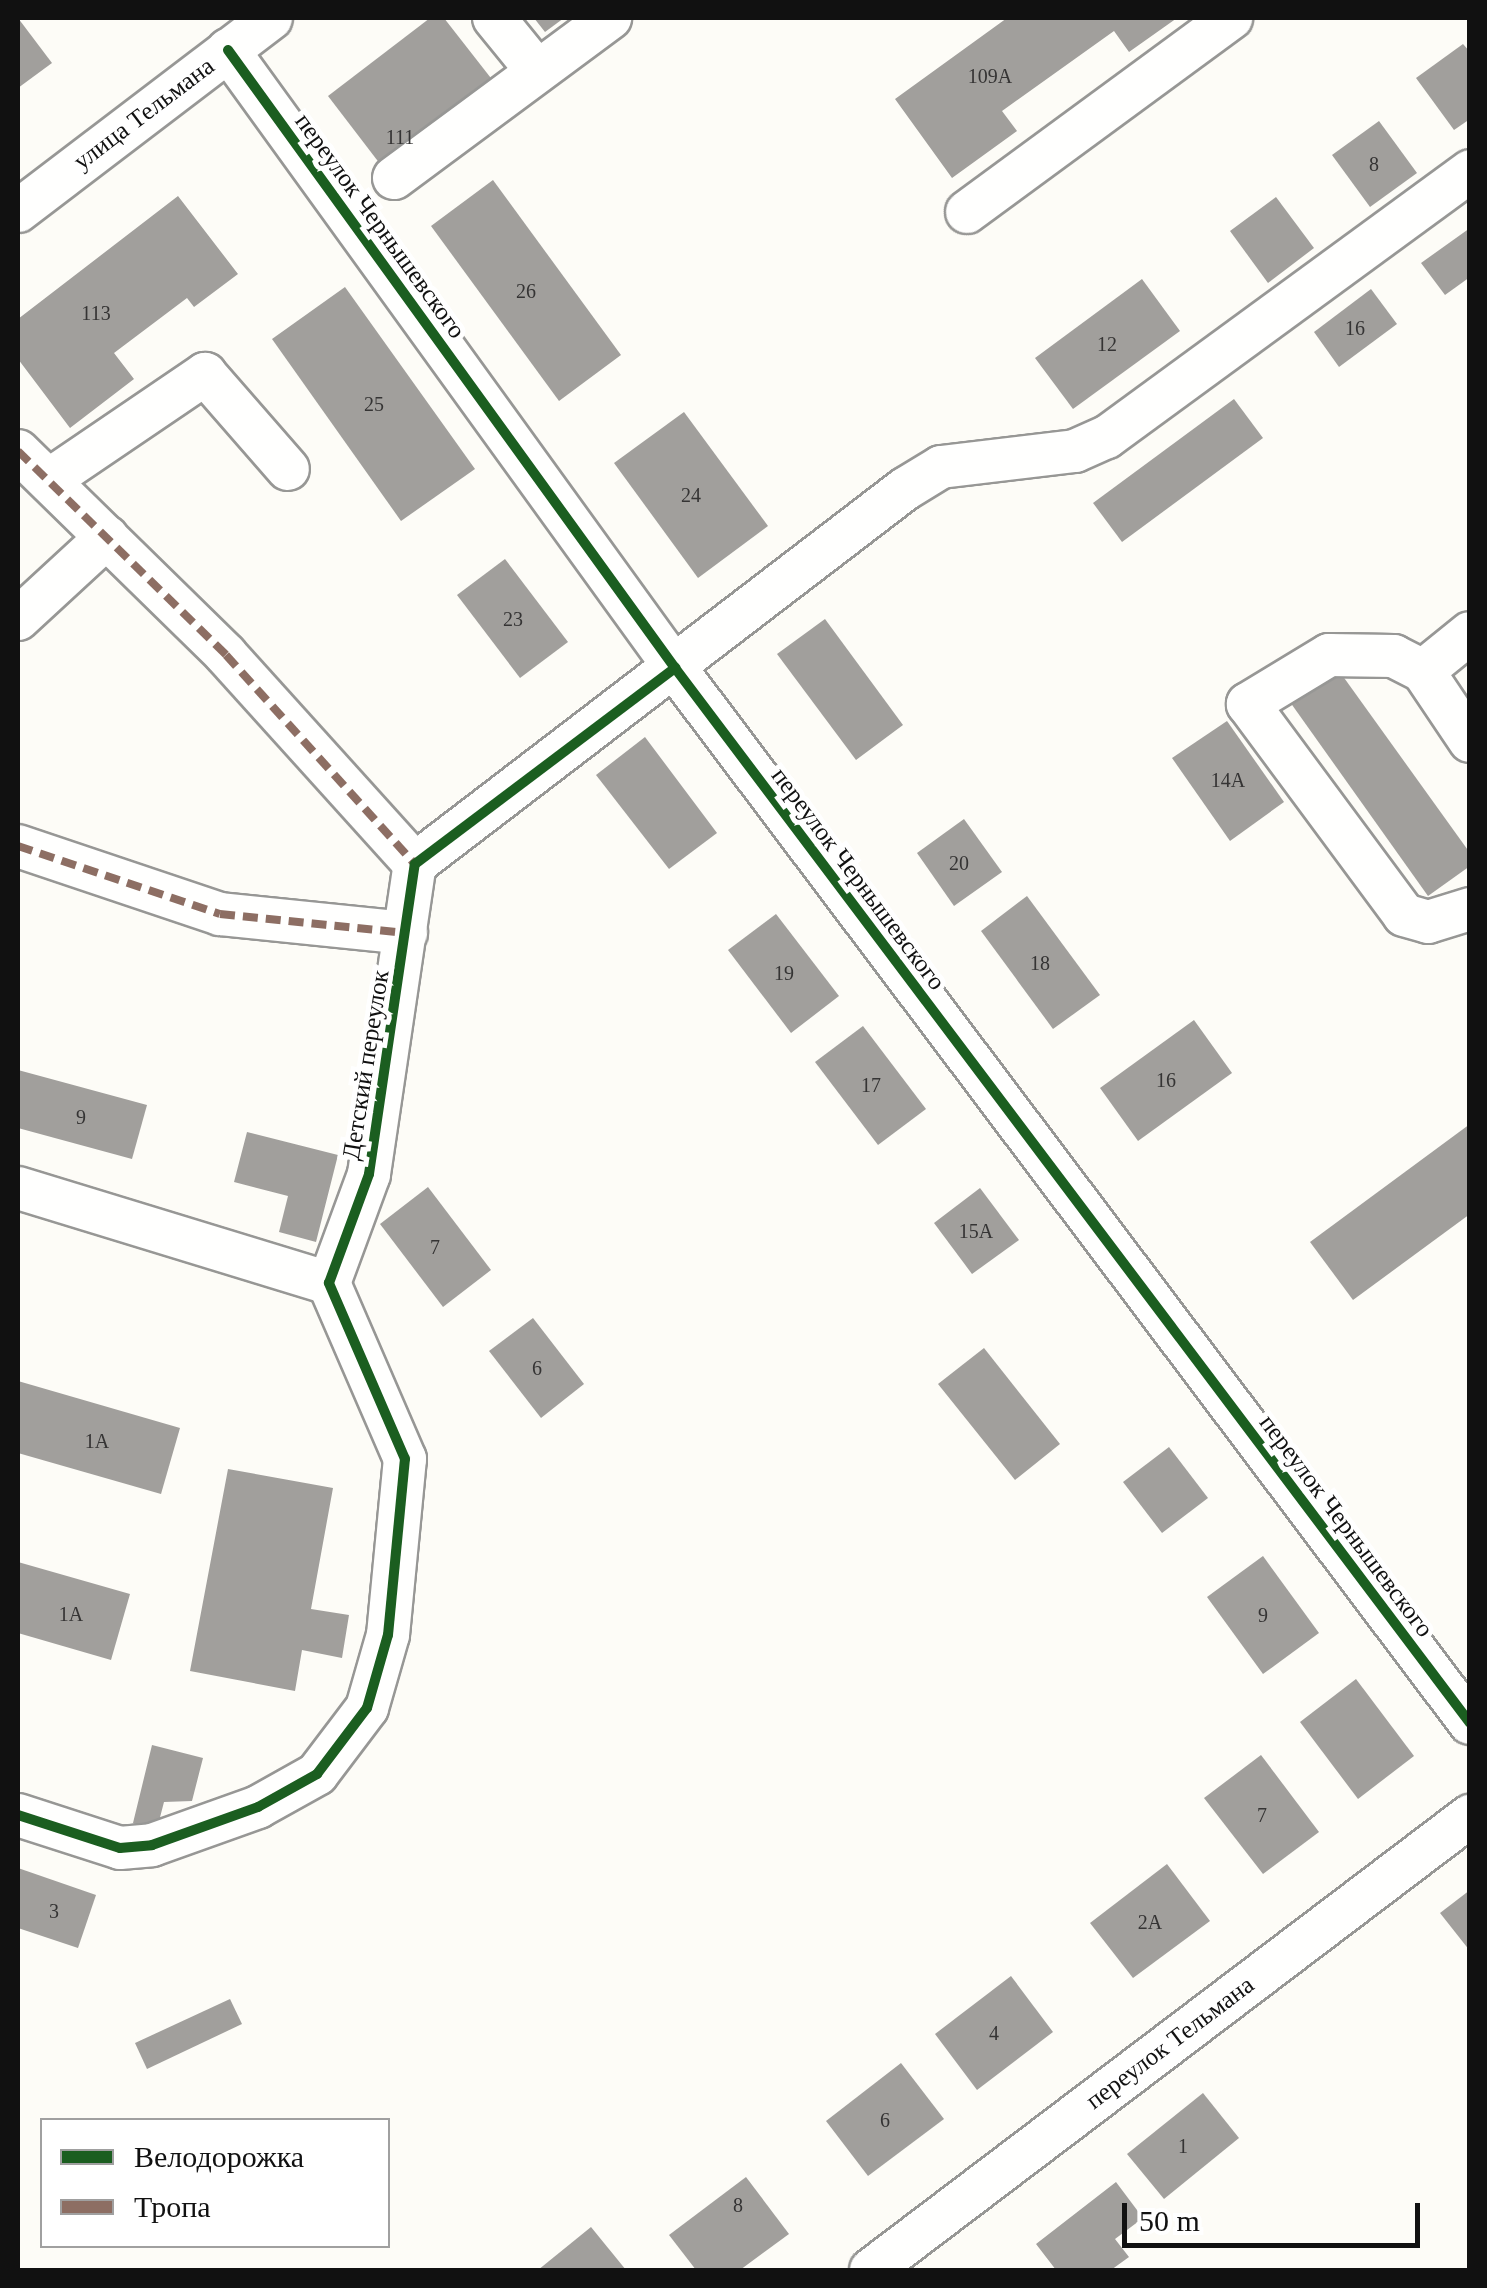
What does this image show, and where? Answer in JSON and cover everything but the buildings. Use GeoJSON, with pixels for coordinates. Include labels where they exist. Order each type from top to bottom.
{"type":"FeatureCollection","features":[{"type":"Feature","properties":{"kind":"street","name":"улица Тельмана"},"geometry":{"type":"LineString","coordinates":[[18,211],[271,18]]}},
{"type":"Feature","properties":{"kind":"street"},"geometry":{"type":"LineString","coordinates":[[494,18],[537,72]]}},
{"type":"Feature","properties":{"kind":"street"},"geometry":{"type":"LineString","coordinates":[[394,178],[610,18]]}},
{"type":"Feature","properties":{"kind":"street"},"geometry":{"type":"LineString","coordinates":[[967,212],[1231,18]]}},
{"type":"Feature","properties":{"kind":"street","name":"переулок Чернышевского"},"geometry":{"type":"LineString","coordinates":[[228,50],[675,668],[1470,1722]]}},
{"type":"Feature","properties":{"kind":"street"},"geometry":{"type":"LineString","coordinates":[[18,451],[226,655],[415,864],[675,668],[825,548],[941,467],[1075,451],[1107,437],[1470,172]]}},
{"type":"Feature","properties":{"kind":"street"},"geometry":{"type":"LineString","coordinates":[[49,480],[205,374],[288,469]]}},
{"type":"Feature","properties":{"kind":"street"},"geometry":{"type":"LineString","coordinates":[[18,619],[107,537]]}},
{"type":"Feature","properties":{"kind":"street"},"geometry":{"type":"LineString","coordinates":[[1423,672],[1470,633]]}},
{"type":"Feature","properties":{"kind":"street"},"geometry":{"type":"LineString","coordinates":[[1470,741],[1423,672],[1394,656],[1330,655],[1248,704],[1404,914],[1428,922],[1470,908]]}},
{"type":"Feature","properties":{"kind":"street"},"geometry":{"type":"LineString","coordinates":[[18,846],[220,914],[406,933]]}},
{"type":"Feature","properties":{"kind":"street","name":"Детский переулок"},"geometry":{"type":"LineString","coordinates":[[329,1283],[369,1174],[415,864]]}},
{"type":"Feature","properties":{"kind":"street"},"geometry":{"type":"LineString","coordinates":[[18,1188],[329,1283],[404,1459],[388,1636],[367,1708],[318,1774],[258,1807],[152,1846],[120,1848],[18,1815]]}},
{"type":"Feature","properties":{"kind":"street","name":"переулок Тельмана"},"geometry":{"type":"LineString","coordinates":[[871,2270],[1470,1816]]}},
{"type":"Feature","properties":{"kind":"marked path"},"geometry":{"type":"LineString","coordinates":[[18,451],[226,655],[415,864]]}},
{"type":"Feature","properties":{"kind":"marked path"},"geometry":{"type":"LineString","coordinates":[[18,846],[220,914],[406,933]]}},
{"type":"Feature","properties":{"kind":"cycle path"},"geometry":{"type":"LineString","coordinates":[[228,50],[675,668],[1470,1723]]}},
{"type":"Feature","properties":{"kind":"cycle path"},"geometry":{"type":"LineString","coordinates":[[18,1815],[120,1848],[152,1845],[258,1807],[317,1774],[367,1708],[388,1635],[405,1459],[329,1283],[369,1174],[415,864],[675,668]]}}]}
